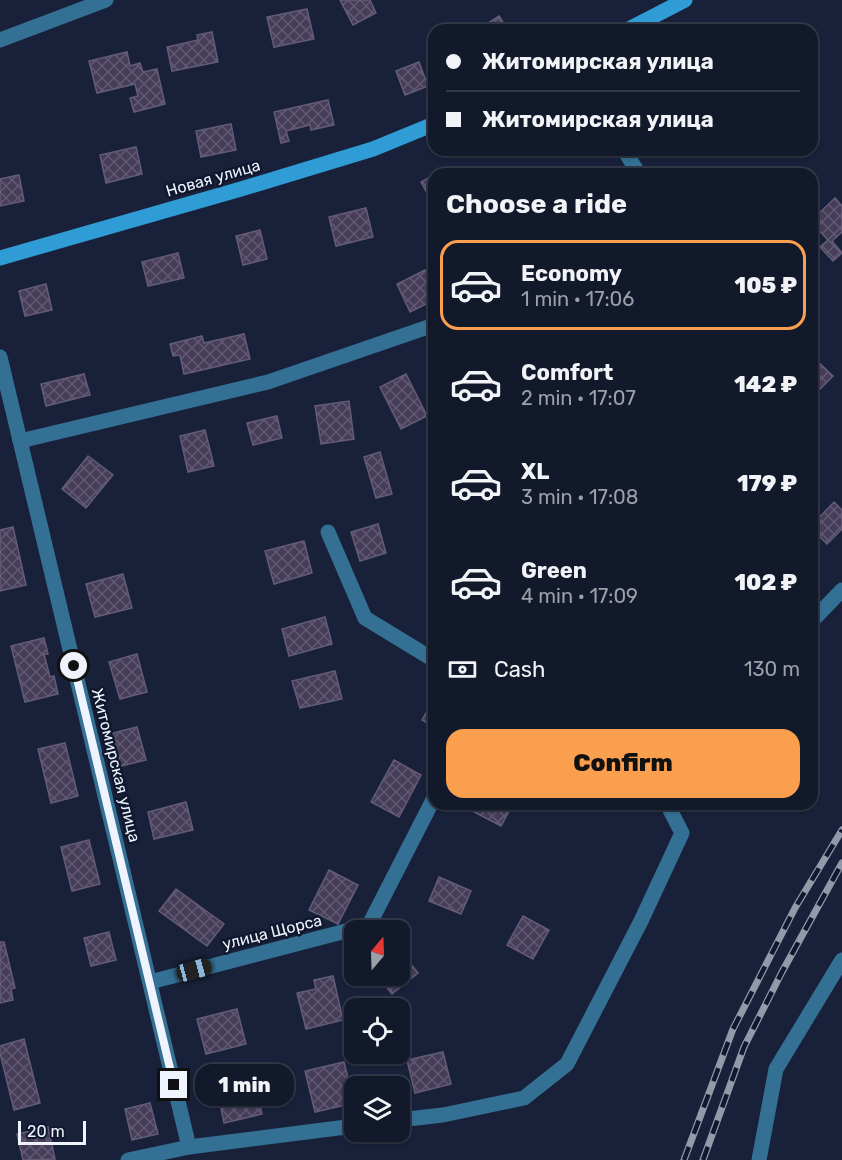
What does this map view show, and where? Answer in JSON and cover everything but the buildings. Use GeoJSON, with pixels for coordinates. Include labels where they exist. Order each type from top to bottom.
{"type":"FeatureCollection","features":[{"type":"Feature","properties":{"kind":"main road"},"geometry":{"type":"LineString","coordinates":[[639,24],[685,0]]}},
{"type":"Feature","properties":{"kind":"main road","name":"Новая улица"},"geometry":{"type":"LineString","coordinates":[[0,258],[373,149],[428,126]]}},
{"type":"Feature","properties":{"kind":"street"},"geometry":{"type":"LineString","coordinates":[[0,40],[106,0]]}},
{"type":"Feature","properties":{"kind":"street"},"geometry":{"type":"LineString","coordinates":[[20,441],[268,382],[428,327]]}},
{"type":"Feature","properties":{"kind":"street","name":"Житомирская улица"},"geometry":{"type":"LineString","coordinates":[[0,357],[189,1147]]}},
{"type":"Feature","properties":{"kind":"street"},"geometry":{"type":"LineString","coordinates":[[328,532],[365,618],[428,656]]}},
{"type":"Feature","properties":{"kind":"street"},"geometry":{"type":"LineString","coordinates":[[818,615],[842,590]]}},
{"type":"Feature","properties":{"kind":"street","name":"улица Щорса"},"geometry":{"type":"LineString","coordinates":[[150,982],[369,925],[428,810]]}},
{"type":"Feature","properties":{"kind":"street"},"geometry":{"type":"LineString","coordinates":[[410,1119],[443,1115],[524,1098],[567,1064],[641,921],[682,833],[670,810]]}},
{"type":"Feature","properties":{"kind":"street"},"geometry":{"type":"LineString","coordinates":[[759,1160],[776,1070],[842,960]]}},
{"type":"Feature","properties":{"kind":"street"},"geometry":{"type":"LineString","coordinates":[[128,1160],[189,1147],[344,1127]]}},
{"type":"Feature","properties":{"kind":"railway"},"geometry":{"type":"LineString","coordinates":[[684,1160],[733,1029],[795,908],[842,830]]}},
{"type":"Feature","properties":{"kind":"railway"},"geometry":{"type":"LineString","coordinates":[[703,1160],[744,1047],[842,863]]}},
{"type":"Feature","properties":{"kind":"route"},"geometry":{"type":"LineString","coordinates":[[74,666],[174,1085]]}}]}
